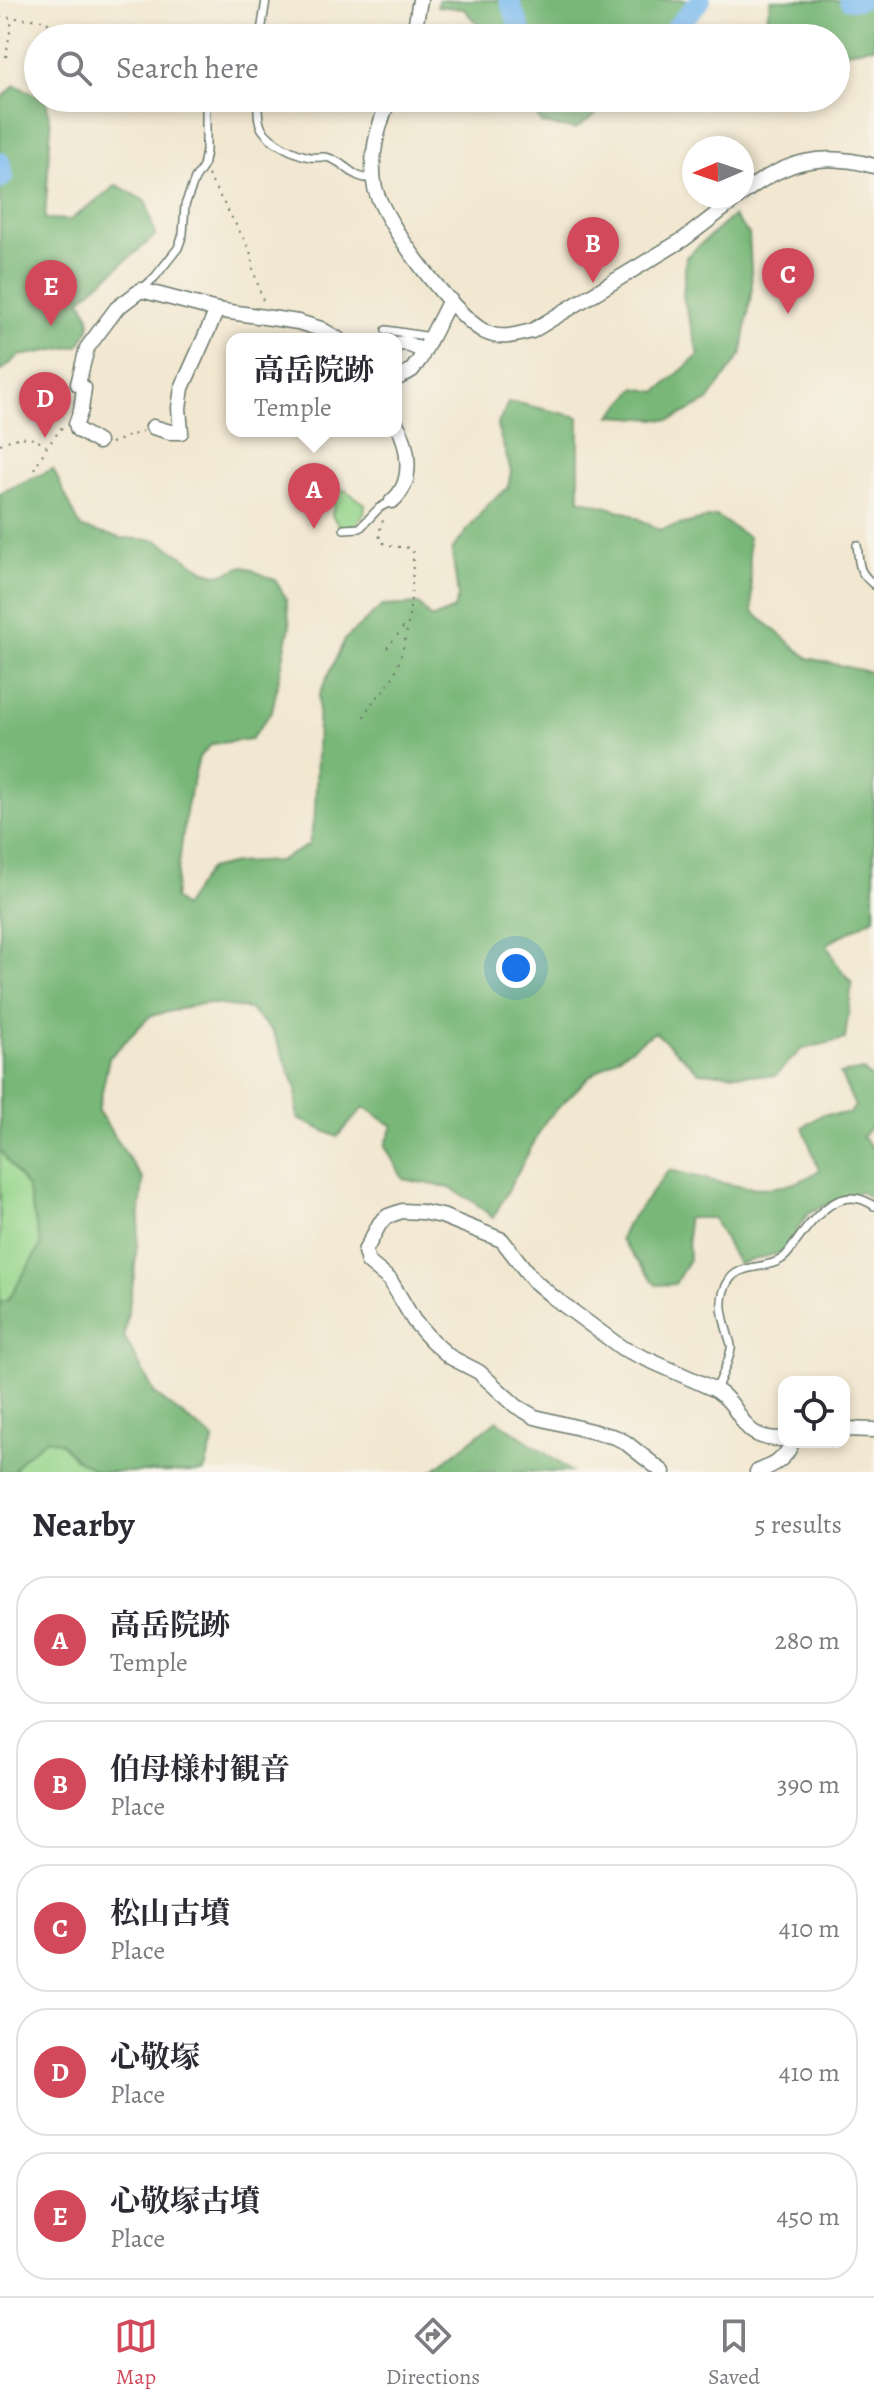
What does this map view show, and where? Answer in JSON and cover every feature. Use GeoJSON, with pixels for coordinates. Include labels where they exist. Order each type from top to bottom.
{"type":"FeatureCollection","features":[{"type":"Feature","properties":{"kind":"street"},"geometry":{"type":"LineString","coordinates":[[415,24],[420,0]]}},
{"type":"Feature","properties":{"kind":"street"},"geometry":{"type":"LineString","coordinates":[[384,112],[375,141],[374,178],[375,189],[393,228],[450,300],[483,331],[496,336],[532,331],[684,239],[724,208]]}},
{"type":"Feature","properties":{"kind":"street"},"geometry":{"type":"LineString","coordinates":[[754,186],[781,168],[800,162],[840,158],[874,166]]}},
{"type":"Feature","properties":{"kind":"street"},"geometry":{"type":"LineString","coordinates":[[98,442],[78,430],[76,424],[84,388],[78,384],[87,348],[117,308],[141,290],[217,310],[298,322],[328,333]]}},
{"type":"Feature","properties":{"kind":"street"},"geometry":{"type":"LineString","coordinates":[[402,376],[412,370],[450,300]]}},
{"type":"Feature","properties":{"kind":"street"},"geometry":{"type":"LineString","coordinates":[[153,427],[181,432],[179,408],[182,388],[217,310]]}},
{"type":"Feature","properties":{"kind":"street"},"geometry":{"type":"LineString","coordinates":[[402,343],[428,344]]}},
{"type":"Feature","properties":{"kind":"street"},"geometry":{"type":"LineString","coordinates":[[392,501],[400,492],[408,467],[408,448],[402,436]]}},
{"type":"Feature","properties":{"kind":"street"},"geometry":{"type":"LineString","coordinates":[[663,1472],[615,1437],[535,1417],[516,1406],[479,1372],[450,1357],[432,1341],[404,1306],[390,1280],[368,1262],[365,1251],[380,1223],[402,1211],[422,1212],[442,1216],[502,1240],[543,1288],[622,1348],[716,1390],[752,1433],[778,1439]]}},
{"type":"Feature","properties":{"kind":"street"},"geometry":{"type":"LineString","coordinates":[[850,1429],[874,1430]]}},
{"type":"Feature","properties":{"kind":"street"},"geometry":{"type":"LineString","coordinates":[[757,1472],[779,1463],[790,1448]]}},
{"type":"Feature","properties":{"kind":"lane"},"geometry":{"type":"LineString","coordinates":[[262,24],[266,0]]}},
{"type":"Feature","properties":{"kind":"lane"},"geometry":{"type":"LineString","coordinates":[[141,290],[178,248],[183,234],[185,205],[203,167],[206,112]]}},
{"type":"Feature","properties":{"kind":"lane"},"geometry":{"type":"LineString","coordinates":[[259,112],[260,127],[292,151],[330,158],[355,176],[374,178]]}},
{"type":"Feature","properties":{"kind":"lane"},"geometry":{"type":"LineString","coordinates":[[386,330],[395,333]]}},
{"type":"Feature","properties":{"kind":"lane"},"geometry":{"type":"LineString","coordinates":[[402,335],[428,344]]}},
{"type":"Feature","properties":{"kind":"lane"},"geometry":{"type":"LineString","coordinates":[[344,529],[360,528],[379,508],[392,501]]}},
{"type":"Feature","properties":{"kind":"lane"},"geometry":{"type":"LineString","coordinates":[[857,545],[860,571],[874,585]]}},
{"type":"Feature","properties":{"kind":"lane"},"geometry":{"type":"LineString","coordinates":[[716,1390],[732,1348],[721,1310],[721,1300],[730,1277],[788,1256],[794,1243],[830,1203],[853,1197],[874,1206]]}},
{"type":"Feature","properties":{"kind":"path"},"geometry":{"type":"LineString","coordinates":[[0,17],[44,20],[49,24]]}},
{"type":"Feature","properties":{"kind":"path"},"geometry":{"type":"LineString","coordinates":[[6,57],[12,19]]}},
{"type":"Feature","properties":{"kind":"path"},"geometry":{"type":"LineString","coordinates":[[203,167],[250,250],[267,317]]}},
{"type":"Feature","properties":{"kind":"path"},"geometry":{"type":"LineString","coordinates":[[34,469],[69,418]]}},
{"type":"Feature","properties":{"kind":"path"},"geometry":{"type":"LineString","coordinates":[[98,442],[117,442],[153,427]]}},
{"type":"Feature","properties":{"kind":"path"},"geometry":{"type":"LineString","coordinates":[[0,444],[13,438],[30,437],[47,447]]}},
{"type":"Feature","properties":{"kind":"path"},"geometry":{"type":"LineString","coordinates":[[364,717],[367,708],[389,683],[399,663],[407,623],[413,552],[410,548],[384,545],[378,536],[392,501]]}},
{"type":"Feature","properties":{"kind":"path"},"geometry":{"type":"LineString","coordinates":[[387,648],[407,623]]}},
{"type":"Feature","properties":{"kind":"green space"},"geometry":{"type":"Polygon","coordinates":[[[438,0],[695,0],[674,24],[477,24],[464,9],[437,6],[438,0]]]}},
{"type":"Feature","properties":{"kind":"green space"},"geometry":{"type":"Polygon","coordinates":[[[771,0],[856,0],[864,7],[874,2],[874,47],[850,51],[850,24],[765,24],[771,0]]]}},
{"type":"Feature","properties":{"kind":"green space"},"geometry":{"type":"Polygon","coordinates":[[[15,85],[24,89],[24,112],[48,112],[51,125],[45,219],[70,220],[117,185],[146,202],[155,236],[81,299],[90,323],[78,346],[19,356],[0,372],[0,100],[15,85]]]}},
{"type":"Feature","properties":{"kind":"green space"},"geometry":{"type":"Polygon","coordinates":[[[535,112],[600,112],[575,129],[542,124],[535,112]]]}},
{"type":"Feature","properties":{"kind":"green space"},"geometry":{"type":"Polygon","coordinates":[[[733,216],[749,234],[752,288],[742,353],[708,401],[671,420],[611,416],[636,388],[657,392],[699,355],[683,297],[686,257],[733,216]]]}},
{"type":"Feature","properties":{"kind":"green space"},"geometry":{"type":"Polygon","coordinates":[[[508,403],[579,417],[579,499],[628,513],[659,530],[716,516],[748,537],[753,612],[808,658],[874,673],[874,918],[827,944],[836,963],[852,983],[845,1039],[802,1049],[775,1076],[699,1072],[655,1032],[589,1077],[546,1120],[493,1218],[450,1188],[403,1179],[385,1146],[393,1126],[364,1107],[337,1137],[297,1118],[296,1087],[273,1032],[249,1009],[206,1003],[150,1016],[109,1058],[98,1111],[143,1180],[134,1276],[124,1336],[155,1394],[214,1439],[204,1472],[98,1472],[73,1457],[61,1443],[47,1439],[23,1458],[13,1472],[0,1472],[0,1303],[8,1300],[41,1245],[27,1188],[0,1150],[0,493],[53,469],[81,528],[121,538],[157,540],[205,571],[221,575],[243,566],[275,580],[286,598],[290,626],[272,711],[251,739],[212,744],[199,757],[187,806],[174,898],[183,907],[209,869],[235,863],[279,861],[309,845],[315,813],[319,695],[345,639],[382,606],[419,604],[431,619],[454,609],[458,597],[452,550],[489,503],[508,488],[511,471],[497,426],[508,403]]]}},
{"type":"Feature","properties":{"kind":"green space"},"geometry":{"type":"Polygon","coordinates":[[[336,490],[345,490],[365,504],[364,514],[354,526],[339,526],[332,515],[336,490]]]}},
{"type":"Feature","properties":{"kind":"green space"},"geometry":{"type":"Polygon","coordinates":[[[863,1070],[874,1081],[874,1123],[862,1137],[874,1149],[874,1200],[859,1191],[809,1212],[783,1252],[738,1264],[713,1218],[687,1218],[689,1259],[675,1284],[656,1285],[620,1239],[627,1224],[669,1170],[746,1187],[784,1186],[802,1180],[819,1170],[803,1127],[823,1114],[849,1114],[855,1106],[840,1074],[863,1070]]]}},
{"type":"Feature","properties":{"kind":"green space"},"geometry":{"type":"Polygon","coordinates":[[[0,1118],[46,1171],[47,1244],[0,1314],[0,1118]]]}},
{"type":"Feature","properties":{"kind":"green space"},"geometry":{"type":"Polygon","coordinates":[[[497,1420],[562,1465],[571,1472],[431,1472],[497,1420]]]}},
{"type":"Feature","properties":{"kind":"green space"},"geometry":{"type":"Polygon","coordinates":[[[30,1426],[119,1472],[0,1472],[30,1426]]]}},
{"type":"Feature","properties":{"kind":"waterway"},"geometry":{"type":"LineString","coordinates":[[509,0],[518,24]]}},
{"type":"Feature","properties":{"kind":"waterway"},"geometry":{"type":"LineString","coordinates":[[679,24],[701,0]]}},
{"type":"Feature","properties":{"kind":"waterway"},"geometry":{"type":"LineString","coordinates":[[849,0],[860,0]]}},
{"type":"Feature","properties":{"kind":"waterway"},"geometry":{"type":"LineString","coordinates":[[0,162],[4,176],[0,179]]}},
{"type":"Feature","properties":{"kind":"place","name":"伯母様村観音"},"geometry":{"type":"Point","coordinates":[593,283]}},
{"type":"Feature","properties":{"kind":"place","name":"松山古墳"},"geometry":{"type":"Point","coordinates":[788,314]}},
{"type":"Feature","properties":{"kind":"place","name":"心敬塚古墳"},"geometry":{"type":"Point","coordinates":[51,326]}},
{"type":"Feature","properties":{"kind":"place","name":"心敬塚"},"geometry":{"type":"Point","coordinates":[45,438]}},
{"type":"Feature","properties":{"kind":"place","name":"高岳院跡"},"geometry":{"type":"Point","coordinates":[314,529]}}]}
